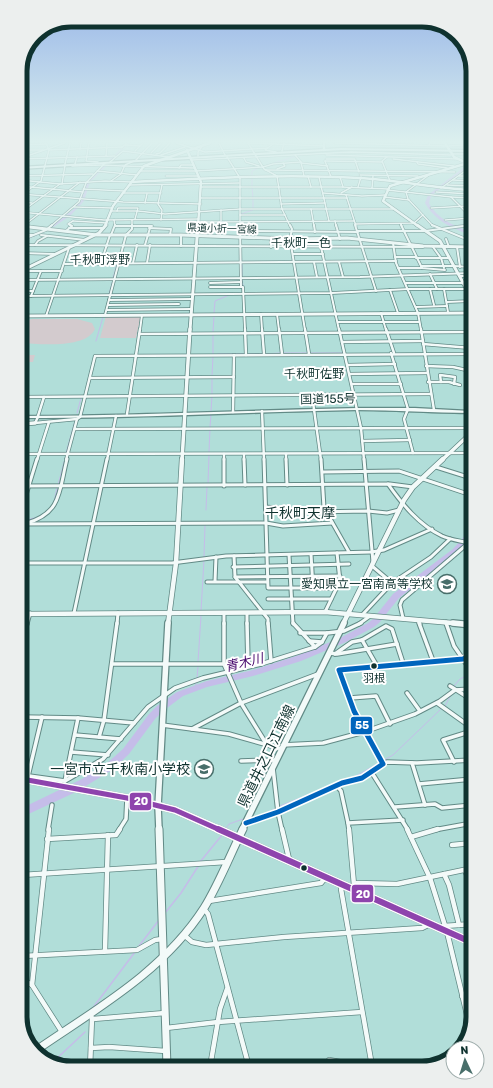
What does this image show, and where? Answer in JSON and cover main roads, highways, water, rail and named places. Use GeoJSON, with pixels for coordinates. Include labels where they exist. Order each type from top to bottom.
{"type":"FeatureCollection","features":[{"type":"Feature","properties":{"kind":"highway","name":"国道155号"},"geometry":{"type":"LineString","coordinates":[[79,417],[127,414],[357,409],[408,409],[466,412]]}},
{"type":"Feature","properties":{"kind":"highway","name":"国道155号"},"geometry":{"type":"LineString","coordinates":[[27,416],[79,417],[185,413]]}},
{"type":"Feature","properties":{"kind":"waterway"},"geometry":{"type":"LineString","coordinates":[[27,239],[46,231],[69,216],[81,203],[84,194]]}},
{"type":"Feature","properties":{"kind":"waterway"},"geometry":{"type":"LineString","coordinates":[[253,194],[253,198]]}},
{"type":"Feature","properties":{"kind":"waterway","name":"青木川"},"geometry":{"type":"LineString","coordinates":[[432,194],[429,196],[427,203],[434,214],[452,226],[466,232]]}},
{"type":"Feature","properties":{"kind":"waterway"},"geometry":{"type":"LineString","coordinates":[[253,199],[253,209]]}},
{"type":"Feature","properties":{"kind":"waterway"},"geometry":{"type":"LineString","coordinates":[[241,214],[253,210]]}},
{"type":"Feature","properties":{"kind":"waterway"},"geometry":{"type":"LineString","coordinates":[[241,253],[242,262]]}},
{"type":"Feature","properties":{"kind":"waterway"},"geometry":{"type":"LineString","coordinates":[[242,263],[242,277]]}},
{"type":"Feature","properties":{"kind":"waterway"},"geometry":{"type":"LineString","coordinates":[[113,278],[117,264]]}},
{"type":"Feature","properties":{"kind":"waterway"},"geometry":{"type":"LineString","coordinates":[[242,278],[243,286]]}},
{"type":"Feature","properties":{"kind":"waterway"},"geometry":{"type":"LineString","coordinates":[[109,294],[113,280]]}},
{"type":"Feature","properties":{"kind":"waterway"},"geometry":{"type":"LineString","coordinates":[[214,313],[215,301],[229,295]]}},
{"type":"Feature","properties":{"kind":"waterway"},"geometry":{"type":"LineString","coordinates":[[213,332],[214,316]]}},
{"type":"Feature","properties":{"kind":"waterway"},"geometry":{"type":"LineString","coordinates":[[96,341],[103,317]]}},
{"type":"Feature","properties":{"kind":"waterway"},"geometry":{"type":"LineString","coordinates":[[213,335],[213,354]]}},
{"type":"Feature","properties":{"kind":"waterway"},"geometry":{"type":"LineString","coordinates":[[265,354],[280,353]]}},
{"type":"Feature","properties":{"kind":"waterway"},"geometry":{"type":"LineString","coordinates":[[283,353],[307,353]]}},
{"type":"Feature","properties":{"kind":"waterway"},"geometry":{"type":"LineString","coordinates":[[310,353],[343,353]]}},
{"type":"Feature","properties":{"kind":"waterway"},"geometry":{"type":"LineString","coordinates":[[218,354],[244,354]]}},
{"type":"Feature","properties":{"kind":"waterway"},"geometry":{"type":"LineString","coordinates":[[247,354],[263,354]]}},
{"type":"Feature","properties":{"kind":"waterway"},"geometry":{"type":"LineString","coordinates":[[212,376],[213,356]]}},
{"type":"Feature","properties":{"kind":"waterway"},"geometry":{"type":"LineString","coordinates":[[212,378],[212,395]]}},
{"type":"Feature","properties":{"kind":"waterway"},"geometry":{"type":"LineString","coordinates":[[211,411],[212,396]]}},
{"type":"Feature","properties":{"kind":"waterway"},"geometry":{"type":"LineString","coordinates":[[77,413],[81,398]]}},
{"type":"Feature","properties":{"kind":"waterway"},"geometry":{"type":"LineString","coordinates":[[210,427],[211,414]]}},
{"type":"Feature","properties":{"kind":"waterway"},"geometry":{"type":"LineString","coordinates":[[66,453],[75,421]]}},
{"type":"Feature","properties":{"kind":"waterway"},"geometry":{"type":"LineString","coordinates":[[209,452],[210,429]]}},
{"type":"Feature","properties":{"kind":"waterway"},"geometry":{"type":"LineString","coordinates":[[58,485],[66,455]]}},
{"type":"Feature","properties":{"kind":"waterway"},"geometry":{"type":"LineString","coordinates":[[208,484],[209,455]]}},
{"type":"Feature","properties":{"kind":"waterway"},"geometry":{"type":"LineString","coordinates":[[206,510],[207,487]]}},
{"type":"Feature","properties":{"kind":"waterway"},"geometry":{"type":"LineString","coordinates":[[54,502],[57,488]]}},
{"type":"Feature","properties":{"kind":"waterway"},"geometry":{"type":"LineString","coordinates":[[27,520],[39,517]]}},
{"type":"Feature","properties":{"kind":"waterway"},"geometry":{"type":"LineString","coordinates":[[204,558],[205,525]]}},
{"type":"Feature","properties":{"kind":"waterway","name":"青木川"},"geometry":{"type":"LineString","coordinates":[[27,811],[72,789],[98,775],[109,767],[126,751],[152,717],[169,701],[180,694],[207,684],[253,673],[299,659],[343,640],[371,625],[396,596],[455,551],[466,539]]}},
{"type":"Feature","properties":{"kind":"waterway"},"geometry":{"type":"LineString","coordinates":[[201,611],[204,560]]}},
{"type":"Feature","properties":{"kind":"waterway"},"geometry":{"type":"LineString","coordinates":[[198,662],[201,616]]}},
{"type":"Feature","properties":{"kind":"waterway"},"geometry":{"type":"LineString","coordinates":[[197,678],[198,666]]}},
{"type":"Feature","properties":{"kind":"waterway"},"geometry":{"type":"LineString","coordinates":[[454,686],[460,679],[466,676]]}},
{"type":"Feature","properties":{"kind":"waterway","name":"青木川"},"geometry":{"type":"LineString","coordinates":[[195,687],[197,681]]}},
{"type":"Feature","properties":{"kind":"waterway"},"geometry":{"type":"LineString","coordinates":[[445,706],[451,695]]}},
{"type":"Feature","properties":{"kind":"waterway"},"geometry":{"type":"LineString","coordinates":[[343,781],[356,776],[393,755],[442,708]]}},
{"type":"Feature","properties":{"kind":"waterway"},"geometry":{"type":"LineString","coordinates":[[280,806],[338,783]]}},
{"type":"Feature","properties":{"kind":"waterway"},"geometry":{"type":"LineString","coordinates":[[252,819],[277,808]]}},
{"type":"Feature","properties":{"kind":"waterway"},"geometry":{"type":"LineString","coordinates":[[225,829],[229,824],[243,819]]}},
{"type":"Feature","properties":{"kind":"waterway"},"geometry":{"type":"LineString","coordinates":[[200,862],[222,835]]}},
{"type":"Feature","properties":{"kind":"waterway"},"geometry":{"type":"LineString","coordinates":[[165,913],[181,893],[199,865]]}},
{"type":"Feature","properties":{"kind":"waterway"},"geometry":{"type":"LineString","coordinates":[[139,946],[159,920]]}},
{"type":"Feature","properties":{"kind":"waterway"},"geometry":{"type":"LineString","coordinates":[[92,1009],[135,952]]}},
{"type":"Feature","properties":{"kind":"waterway"},"geometry":{"type":"LineString","coordinates":[[56,1059],[85,1032]]}},
{"type":"Feature","properties":{"kind":"place","name":"愛知県立一宮南高等学校"},"geometry":{"type":"Point","coordinates":[447,584]}},
{"type":"Feature","properties":{"kind":"place","name":"羽根"},"geometry":{"type":"Point","coordinates":[374,666]}},
{"type":"Feature","properties":{"kind":"place","name":"一宮市立千秋南小学校"},"geometry":{"type":"Point","coordinates":[204,769]}},
{"type":"Feature","properties":{"kind":"district","name":"千秋町一色"},"geometry":{"type":"Point","coordinates":[301,243]}},
{"type":"Feature","properties":{"kind":"district","name":"千秋町浮野"},"geometry":{"type":"Point","coordinates":[100,260]}},
{"type":"Feature","properties":{"kind":"district","name":"千秋町佐野"},"geometry":{"type":"Point","coordinates":[314,374]}},
{"type":"Feature","properties":{"kind":"district","name":"千秋町天摩"},"geometry":{"type":"Point","coordinates":[300,513]}}]}
